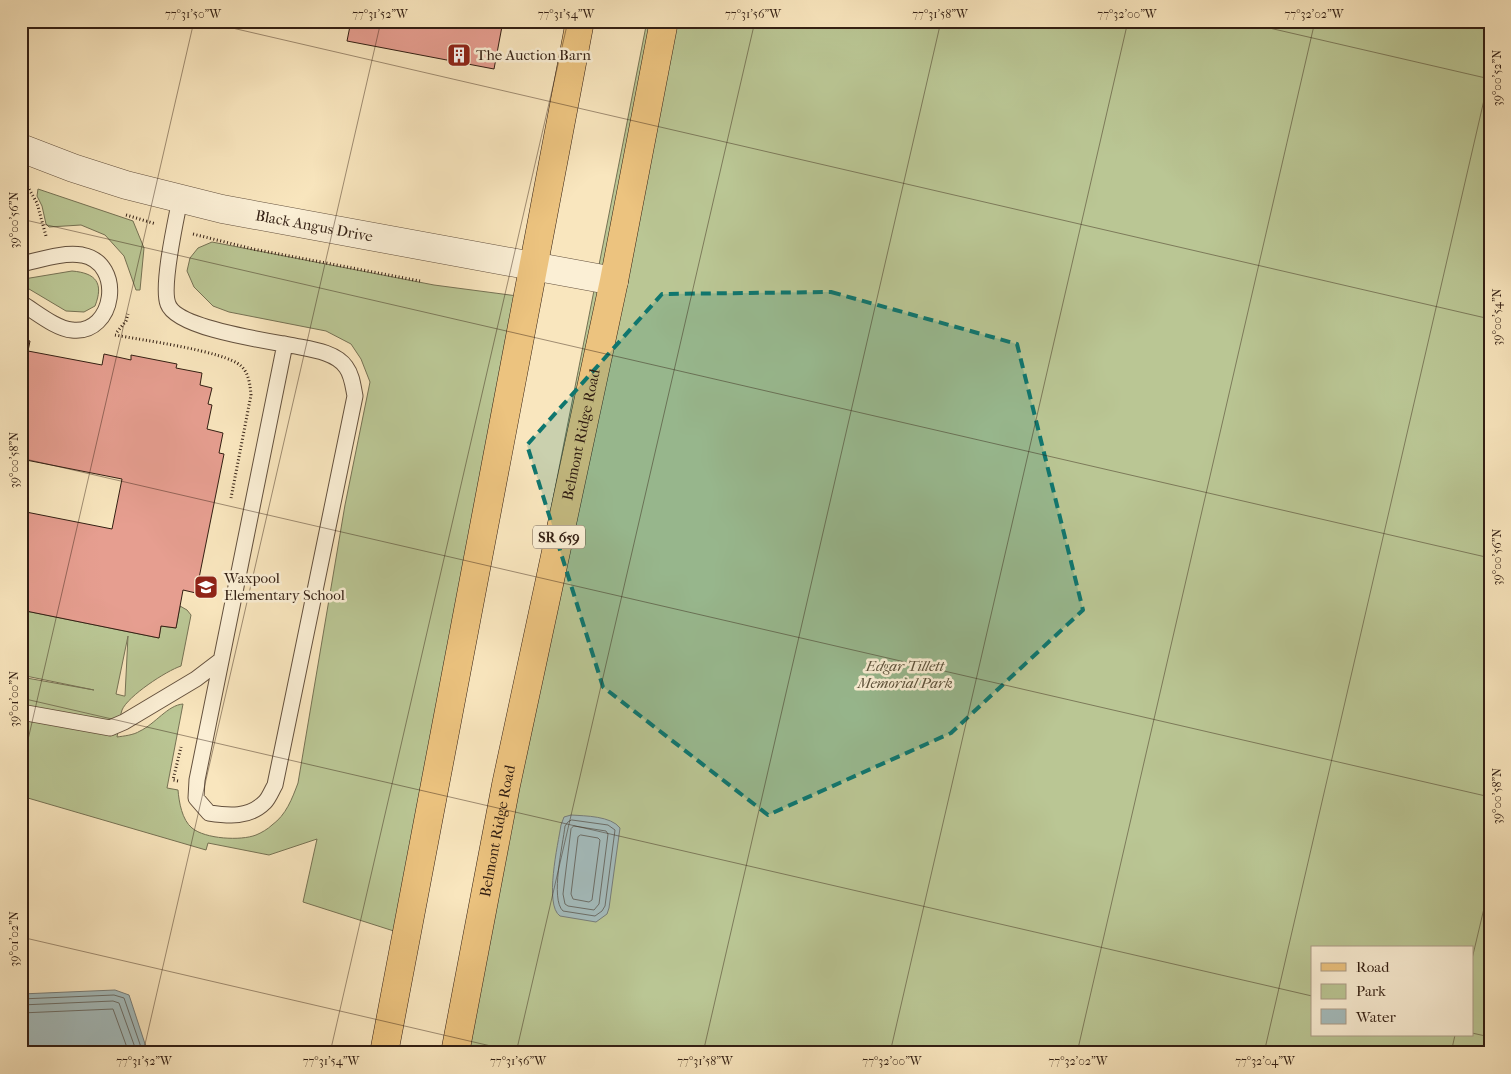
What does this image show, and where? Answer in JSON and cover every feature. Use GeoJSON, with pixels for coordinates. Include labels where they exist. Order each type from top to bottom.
{"type":"FeatureCollection","features":[{"type":"Feature","properties":{"kind":"main road"},"geometry":{"type":"LineString","coordinates":[[384,1053],[580,21]]}},
{"type":"Feature","properties":{"kind":"main road","name":"Belmont Ridge Road"},"geometry":{"type":"LineString","coordinates":[[454,1053],[506,785],[614,281],[664,21]]}},
{"type":"Feature","properties":{"kind":"street","name":"Black Angus Drive"},"geometry":{"type":"LineString","coordinates":[[21,148],[99,177],[222,209],[614,281]]}},
{"type":"Feature","properties":{"kind":"lane"},"geometry":{"type":"LineString","coordinates":[[180,198],[166,289],[168,305],[180,318],[200,326],[327,352],[346,366],[355,396],[275,785],[266,802],[248,814],[230,816],[209,813],[196,798],[196,786],[285,344]]}},
{"type":"Feature","properties":{"kind":"lane"},"geometry":{"type":"LineString","coordinates":[[21,264],[71,254],[85,256],[98,264],[108,277],[111,292],[107,307],[100,319],[88,328],[72,330],[57,325],[21,303]]}},
{"type":"Feature","properties":{"kind":"lane"},"geometry":{"type":"LineString","coordinates":[[21,712],[110,728],[124,722],[196,678],[221,660]]}},
{"type":"Feature","properties":{"kind":"path"},"geometry":{"type":"LineString","coordinates":[[24,180],[37,202],[45,236],[52,235]]}},
{"type":"Feature","properties":{"kind":"path"},"geometry":{"type":"LineString","coordinates":[[108,340],[126,322],[128,313]]}},
{"type":"Feature","properties":{"kind":"path"},"geometry":{"type":"LineString","coordinates":[[115,335],[221,356],[241,366],[246,372],[250,382],[251,394],[230,502]]}},
{"type":"Feature","properties":{"kind":"path"},"geometry":{"type":"LineString","coordinates":[[182,743],[173,780],[196,786]]}},
{"type":"Feature","properties":{"kind":"highlighted area"},"geometry":{"type":"Polygon","coordinates":[[[831,292],[1017,344],[1083,610],[951,733],[768,815],[603,687],[527,445],[662,294],[831,292]]]}},
{"type":"Feature","properties":{"kind":"green space","name":"Edgar Tillett Memorial Park"},"geometry":{"type":"Polygon","coordinates":[[[647,21],[1490,21],[1490,1053],[444,1053],[647,21]]]}},
{"type":"Feature","properties":{"kind":"green space"},"geometry":{"type":"Polygon","coordinates":[[[38,189],[133,221],[144,248],[140,290],[136,290],[124,256],[105,235],[81,225],[49,227],[46,224],[42,206],[37,196],[38,189]]]}},
{"type":"Feature","properties":{"kind":"green space"},"geometry":{"type":"Polygon","coordinates":[[[212,242],[434,285],[525,297],[400,933],[303,902],[317,839],[269,855],[208,843],[206,850],[21,796],[21,677],[94,690],[21,675],[21,610],[159,638],[161,626],[176,628],[180,606],[191,615],[181,666],[148,685],[126,704],[121,713],[117,737],[129,735],[146,728],[167,711],[183,704],[167,788],[178,790],[183,816],[189,825],[198,832],[223,838],[242,838],[256,835],[269,828],[285,812],[298,783],[345,505],[370,382],[361,359],[351,344],[326,331],[229,312],[213,306],[194,287],[187,271],[190,258],[198,248],[212,242]],[[128,636],[116,694],[125,696],[128,636]]]}},
{"type":"Feature","properties":{"kind":"green space"},"geometry":{"type":"Polygon","coordinates":[[[72,271],[87,274],[98,285],[98,298],[95,306],[84,312],[66,311],[24,286],[24,279],[72,271]]]}},
{"type":"Feature","properties":{"kind":"water"},"geometry":{"type":"Polygon","coordinates":[[[571,815],[604,819],[611,821],[620,828],[609,908],[607,914],[596,922],[560,916],[555,910],[552,887],[555,859],[561,825],[564,817],[571,815]]]}},
{"type":"Feature","properties":{"kind":"water"},"geometry":{"type":"Polygon","coordinates":[[[115,990],[129,995],[148,1053],[21,1053],[21,994],[115,990]]]}},
{"type":"Feature","properties":{"kind":"building","name":"The Auction Barn"},"geometry":{"type":"Polygon","coordinates":[[[351,21],[503,21],[494,69],[347,41],[351,21]]]}},
{"type":"Feature","properties":{"kind":"building","name":"Waxpool Elementary School"},"geometry":{"type":"Polygon","coordinates":[[[21,339],[30,341],[28,351],[102,365],[104,354],[131,360],[131,355],[177,364],[176,368],[202,373],[200,385],[212,388],[208,404],[212,405],[207,429],[223,433],[219,453],[224,454],[196,593],[183,590],[176,628],[161,626],[159,638],[21,610],[21,511],[112,529],[122,479],[21,459],[21,339]]]}},
{"type":"Feature","properties":{"kind":"place","name":"The Auction Barn"},"geometry":{"type":"Point","coordinates":[459,55]}},
{"type":"Feature","properties":{"kind":"place","name":"Waxpool Elementary School"},"geometry":{"type":"Point","coordinates":[206,587]}}]}
